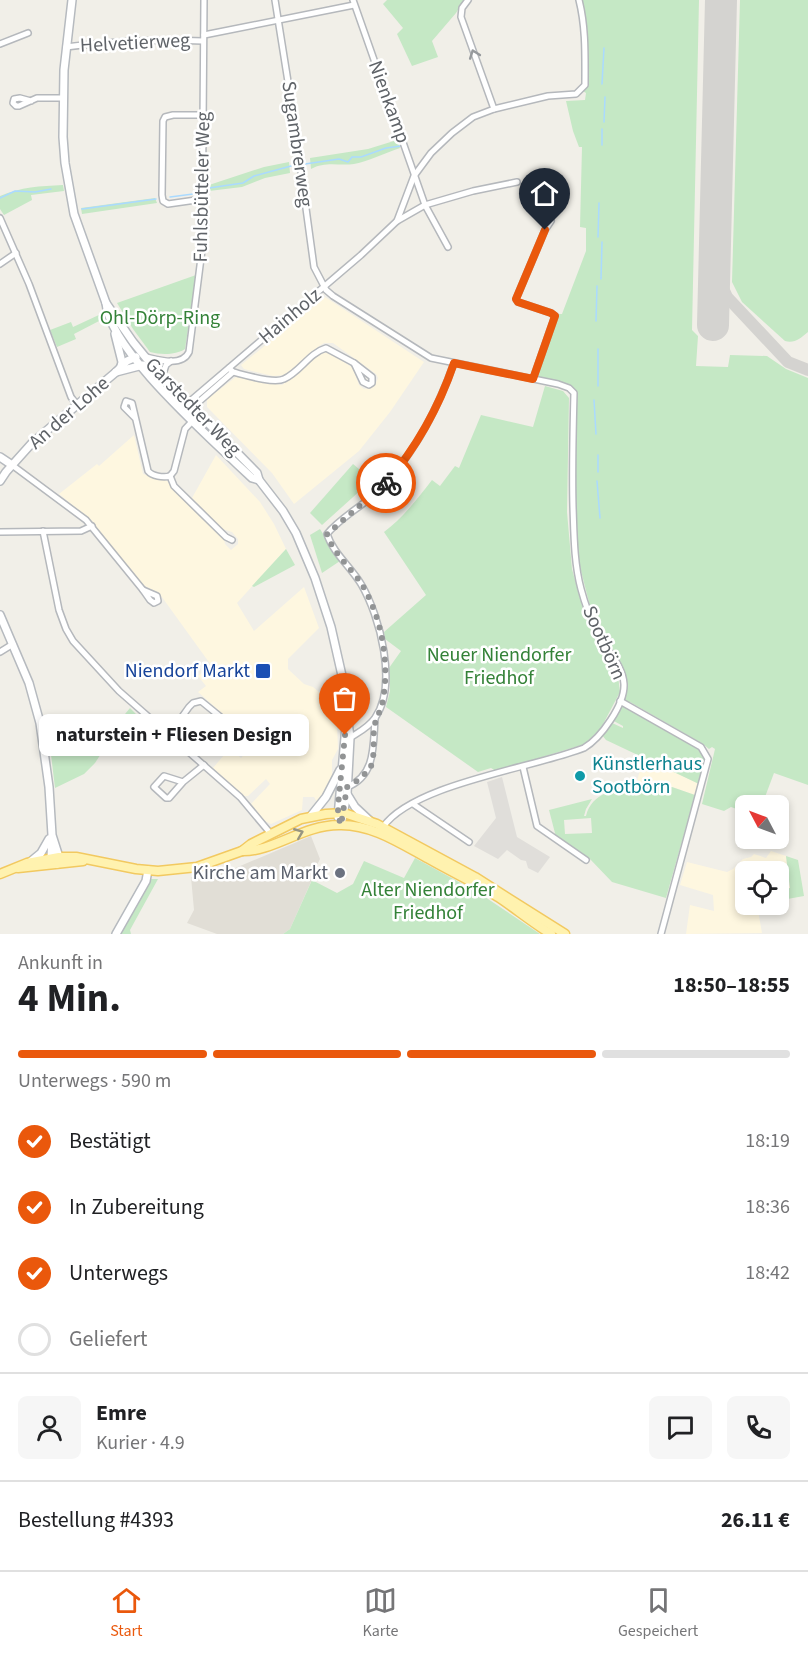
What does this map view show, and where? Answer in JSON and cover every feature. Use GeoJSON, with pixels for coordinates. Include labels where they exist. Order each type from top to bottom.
{"type":"FeatureCollection","features":[{"type":"Feature","properties":{"kind":"main road","name":"Garstedter Weg"},"geometry":{"type":"LineString","coordinates":[[72,0],[63,98],[64,156],[74,214],[106,303],[147,360],[187,408],[192,420],[252,478],[259,480]]}},
{"type":"Feature","properties":{"kind":"main road","name":"Garstedter Weg"},"geometry":{"type":"LineString","coordinates":[[106,303],[106,313],[113,326],[140,365],[187,408],[199,414],[256,473],[296,533],[315,578],[331,627],[344,688],[346,721],[342,765],[341,825]]}},
{"type":"Feature","properties":{"kind":"main road","name":"Garstedter Weg"},"geometry":{"type":"LineString","coordinates":[[113,326],[121,358],[119,369]]}},
{"type":"Feature","properties":{"kind":"main road","name":"An der Lohe"},"geometry":{"type":"LineString","coordinates":[[0,481],[32,443],[134,357]]}},
{"type":"Feature","properties":{"kind":"main road"},"geometry":{"type":"LineString","coordinates":[[134,357],[147,360]]}},
{"type":"Feature","properties":{"kind":"main road","name":"An der Lohe"},"geometry":{"type":"LineString","coordinates":[[119,369],[140,365],[147,360]]}},
{"type":"Feature","properties":{"kind":"main road"},"geometry":{"type":"LineString","coordinates":[[0,457],[12,465]]}},
{"type":"Feature","properties":{"kind":"main road"},"geometry":{"type":"LineString","coordinates":[[0,615],[29,682],[40,723],[47,766],[56,859]]}},
{"type":"Feature","properties":{"kind":"main road","name":"Garstedter Weg"},"geometry":{"type":"LineString","coordinates":[[341,813],[347,791],[350,738],[346,721]]}},
{"type":"Feature","properties":{"kind":"main road"},"geometry":{"type":"LineString","coordinates":[[310,817],[326,797],[342,765]]}},
{"type":"Feature","properties":{"kind":"main road"},"geometry":{"type":"LineString","coordinates":[[347,791],[355,807],[370,821]]}},
{"type":"Feature","properties":{"kind":"main road"},"geometry":{"type":"LineString","coordinates":[[15,868],[30,862],[88,859],[148,870],[173,871],[202,866],[242,851],[271,834],[310,817],[341,813],[383,827],[493,887],[565,934]]}},
{"type":"Feature","properties":{"kind":"main road"},"geometry":{"type":"LineString","coordinates":[[242,851],[260,849],[307,830],[341,825],[362,828],[380,833],[494,895],[551,934]]}},
{"type":"Feature","properties":{"kind":"main road"},"geometry":{"type":"LineString","coordinates":[[30,862],[52,835]]}},
{"type":"Feature","properties":{"kind":"main road"},"geometry":{"type":"LineString","coordinates":[[2,870],[30,868],[56,859]]}},
{"type":"Feature","properties":{"kind":"main road"},"geometry":{"type":"LineString","coordinates":[[116,934],[146,881],[148,870]]}},
{"type":"Feature","properties":{"kind":"street","name":"Fuhlsbütteler Weg"},"geometry":{"type":"LineString","coordinates":[[162,377],[166,365],[172,360],[183,360],[189,352],[201,260],[204,0]]}},
{"type":"Feature","properties":{"kind":"street","name":"Sugambrerweg"},"geometry":{"type":"LineString","coordinates":[[274,0],[283,46],[314,267],[324,287]]}},
{"type":"Feature","properties":{"kind":"street"},"geometry":{"type":"LineString","coordinates":[[468,0],[462,8],[461,17],[494,109]]}},
{"type":"Feature","properties":{"kind":"street","name":"Hainholz"},"geometry":{"type":"LineString","coordinates":[[397,221],[414,176],[452,133],[473,117],[494,109],[548,96],[576,94],[582,89],[585,84],[585,45],[579,0]]}},
{"type":"Feature","properties":{"kind":"street","name":"Helvetierweg"},"geometry":{"type":"LineString","coordinates":[[66,47],[119,40],[203,38],[354,2]]}},
{"type":"Feature","properties":{"kind":"street","name":"Nienkamp"},"geometry":{"type":"LineString","coordinates":[[354,2],[425,205],[448,247]]}},
{"type":"Feature","properties":{"kind":"street"},"geometry":{"type":"LineString","coordinates":[[0,44],[28,33]]}},
{"type":"Feature","properties":{"kind":"street"},"geometry":{"type":"LineString","coordinates":[[275,48],[283,46]]}},
{"type":"Feature","properties":{"kind":"street"},"geometry":{"type":"LineString","coordinates":[[31,101],[37,98],[63,98]]}},
{"type":"Feature","properties":{"kind":"street"},"geometry":{"type":"LineString","coordinates":[[203,199],[168,204],[163,201],[162,195],[165,117],[204,115]]}},
{"type":"Feature","properties":{"kind":"street","name":"Hainholz"},"geometry":{"type":"LineString","coordinates":[[187,408],[397,221],[425,205],[473,191],[517,182]]}},
{"type":"Feature","properties":{"kind":"street"},"geometry":{"type":"LineString","coordinates":[[0,218],[16,253],[63,378],[77,405]]}},
{"type":"Feature","properties":{"kind":"street"},"geometry":{"type":"LineString","coordinates":[[324,287],[333,296],[431,358],[533,379],[555,316],[518,302],[516,299],[551,221]]}},
{"type":"Feature","properties":{"kind":"street"},"geometry":{"type":"LineString","coordinates":[[0,264],[16,253]]}},
{"type":"Feature","properties":{"kind":"street"},"geometry":{"type":"LineString","coordinates":[[231,370],[273,380],[284,380],[315,354],[326,348],[354,363]]}},
{"type":"Feature","properties":{"kind":"street"},"geometry":{"type":"LineString","coordinates":[[147,360],[172,360]]}},
{"type":"Feature","properties":{"kind":"street"},"geometry":{"type":"LineString","coordinates":[[350,738],[367,727],[375,718],[383,703],[386,682],[380,635],[371,604],[327,533],[376,493],[404,461],[438,404],[454,363]]}},
{"type":"Feature","properties":{"kind":"street","name":"Sootbörn"},"geometry":{"type":"LineString","coordinates":[[383,827],[389,819],[436,791],[578,751],[591,744],[602,733],[620,701],[624,686],[622,675],[591,620],[577,564],[572,466],[574,393],[571,389],[533,379]]}},
{"type":"Feature","properties":{"kind":"street"},"geometry":{"type":"LineString","coordinates":[[135,418],[148,471],[150,474],[164,477],[170,476],[174,471],[185,429],[199,414]]}},
{"type":"Feature","properties":{"kind":"street"},"geometry":{"type":"LineString","coordinates":[[12,465],[80,514],[143,590]]}},
{"type":"Feature","properties":{"kind":"street"},"geometry":{"type":"LineString","coordinates":[[170,476],[174,486],[225,537],[232,540]]}},
{"type":"Feature","properties":{"kind":"street"},"geometry":{"type":"LineString","coordinates":[[0,532],[84,531],[92,526]]}},
{"type":"Feature","properties":{"kind":"street"},"geometry":{"type":"LineString","coordinates":[[43,531],[59,610],[67,632],[107,681],[240,797],[271,834]]}},
{"type":"Feature","properties":{"kind":"street"},"geometry":{"type":"LineString","coordinates":[[0,652],[13,644]]}},
{"type":"Feature","properties":{"kind":"street"},"geometry":{"type":"LineString","coordinates":[[169,735],[189,707],[201,701],[239,732],[242,746]]}},
{"type":"Feature","properties":{"kind":"street"},"geometry":{"type":"LineString","coordinates":[[620,701],[701,747],[708,759],[661,934]]}},
{"type":"Feature","properties":{"kind":"street"},"geometry":{"type":"LineString","coordinates":[[347,791],[370,767],[375,718]]}},
{"type":"Feature","properties":{"kind":"street"},"geometry":{"type":"LineString","coordinates":[[183,782],[164,776],[154,787],[169,798],[183,782],[204,765]]}},
{"type":"Feature","properties":{"kind":"street"},"geometry":{"type":"LineString","coordinates":[[523,767],[537,826],[586,860]]}},
{"type":"Feature","properties":{"kind":"street"},"geometry":{"type":"LineString","coordinates":[[413,804],[469,842]]}},
{"type":"Feature","properties":{"kind":"shaded area"},"geometry":{"type":"Polygon","coordinates":[[[325,297],[424,362],[390,412],[359,451],[294,504],[272,473],[207,407],[207,399],[236,377],[282,385],[319,354],[329,352],[353,368],[359,385],[364,389],[374,387],[378,378],[376,374],[333,343],[324,343],[319,346],[286,375],[273,376],[244,369],[241,365],[325,297]]]}},
{"type":"Feature","properties":{"kind":"shaded area"},"geometry":{"type":"Polygon","coordinates":[[[134,435],[143,474],[167,481],[224,539],[225,544],[231,550],[238,544],[238,539],[232,532],[222,529],[192,498],[216,455],[260,502],[274,524],[286,549],[237,603],[254,631],[304,587],[319,628],[288,659],[288,669],[304,684],[313,687],[333,704],[338,749],[332,760],[332,777],[317,802],[314,797],[303,797],[302,810],[271,824],[265,821],[251,804],[270,784],[266,779],[248,796],[244,796],[213,768],[230,748],[241,758],[249,748],[241,730],[198,692],[206,686],[198,676],[211,665],[159,593],[141,584],[91,520],[59,494],[97,464],[99,466],[134,435]]]}},
{"type":"Feature","properties":{"kind":"shaded area"},"geometry":{"type":"Polygon","coordinates":[[[644,757],[699,784],[695,795],[672,787],[636,784],[644,757]]]}},
{"type":"Feature","properties":{"kind":"shaded area"},"geometry":{"type":"Polygon","coordinates":[[[502,777],[517,837],[550,857],[538,873],[528,868],[526,861],[507,850],[498,859],[474,846],[496,818],[487,782],[502,777]]]}},
{"type":"Feature","properties":{"kind":"shaded area"},"geometry":{"type":"Polygon","coordinates":[[[311,836],[320,859],[318,866],[290,929],[283,934],[217,934],[187,923],[194,910],[191,877],[200,878],[226,872],[311,836]]]}},
{"type":"Feature","properties":{"kind":"shaded area"},"geometry":{"type":"Polygon","coordinates":[[[771,851],[786,856],[787,861],[741,861],[754,854],[766,858],[771,851]]]}},
{"type":"Feature","properties":{"kind":"shaded area"},"geometry":{"type":"Polygon","coordinates":[[[687,862],[727,872],[735,867],[735,915],[759,915],[762,933],[686,934],[690,905],[714,911],[713,895],[680,885],[687,862]]]}},
{"type":"Feature","properties":{"kind":"green space"},"geometry":{"type":"Polygon","coordinates":[[[387,0],[464,0],[432,41],[438,57],[412,66],[397,34],[403,28],[383,4],[387,0]]]}},
{"type":"Feature","properties":{"kind":"green space"},"geometry":{"type":"Polygon","coordinates":[[[581,0],[699,0],[692,330],[698,336],[696,366],[728,367],[730,355],[767,356],[786,369],[808,378],[808,785],[774,773],[766,795],[735,795],[735,808],[731,807],[724,811],[702,804],[715,749],[712,747],[709,749],[624,699],[626,682],[593,618],[579,563],[575,512],[575,393],[536,377],[559,314],[562,314],[586,251],[586,228],[580,227],[582,147],[579,147],[573,131],[566,101],[585,100],[586,93],[583,91],[589,60],[581,0]]]}},
{"type":"Feature","properties":{"kind":"green space"},"geometry":{"type":"Polygon","coordinates":[[[740,0],[808,0],[808,332],[791,342],[785,341],[742,302],[732,282],[740,0]]]}},
{"type":"Feature","properties":{"kind":"green space"},"geometry":{"type":"Polygon","coordinates":[[[397,140],[400,148],[365,161],[354,164],[327,164],[311,169],[310,158],[368,149],[397,140]]]}},
{"type":"Feature","properties":{"kind":"green space"},"geometry":{"type":"Polygon","coordinates":[[[289,162],[290,173],[265,178],[242,187],[209,191],[209,185],[264,167],[289,162]]]}},
{"type":"Feature","properties":{"kind":"green space"},"geometry":{"type":"Polygon","coordinates":[[[63,185],[64,191],[31,195],[32,200],[4,215],[0,209],[0,196],[31,188],[63,185]]]}},
{"type":"Feature","properties":{"kind":"green space"},"geometry":{"type":"Polygon","coordinates":[[[155,198],[157,203],[82,214],[81,208],[155,198]]]}},
{"type":"Feature","properties":{"kind":"green space","name":"Ohl-Dörp-Ring"},"geometry":{"type":"Polygon","coordinates":[[[196,275],[185,349],[168,354],[150,352],[117,303],[196,275]]]}},
{"type":"Feature","properties":{"kind":"green space","name":"Ohl-Dörp-Ring"},"geometry":{"type":"Polygon","coordinates":[[[101,314],[101,320],[74,334],[76,339],[57,347],[50,330],[71,322],[73,327],[101,314]]]}},
{"type":"Feature","properties":{"kind":"green space","name":"Neuer Niendorfer Friedhof"},"geometry":{"type":"Polygon","coordinates":[[[545,386],[563,391],[569,398],[567,512],[572,569],[584,613],[592,632],[618,676],[620,692],[601,728],[585,744],[496,771],[491,768],[478,772],[386,707],[390,691],[389,668],[401,651],[385,639],[384,632],[426,595],[384,532],[416,501],[432,480],[440,486],[455,466],[459,468],[481,415],[533,427],[545,386]]]}},
{"type":"Feature","properties":{"kind":"green space"},"geometry":{"type":"Polygon","coordinates":[[[353,464],[372,480],[322,525],[310,513],[353,464]]]}},
{"type":"Feature","properties":{"kind":"green space"},"geometry":{"type":"Polygon","coordinates":[[[320,529],[340,561],[322,573],[310,535],[320,529]]]}},
{"type":"Feature","properties":{"kind":"green space"},"geometry":{"type":"Polygon","coordinates":[[[286,549],[295,565],[252,586],[286,549]]]}},
{"type":"Feature","properties":{"kind":"green space"},"geometry":{"type":"Polygon","coordinates":[[[620,707],[625,707],[701,750],[706,760],[704,767],[696,763],[704,768],[699,784],[606,740],[602,735],[610,722],[623,728],[612,720],[620,707]]]}},
{"type":"Feature","properties":{"kind":"green space"},"geometry":{"type":"Polygon","coordinates":[[[130,708],[136,714],[104,749],[95,763],[84,774],[55,788],[50,746],[102,742],[130,708]]]}},
{"type":"Feature","properties":{"kind":"green space"},"geometry":{"type":"Polygon","coordinates":[[[636,784],[672,787],[695,795],[666,898],[612,882],[590,859],[556,837],[549,810],[592,799],[586,809],[584,816],[586,816],[593,802],[605,793],[636,784]],[[591,818],[564,820],[565,834],[592,833],[591,818]]]}},
{"type":"Feature","properties":{"kind":"green space"},"geometry":{"type":"Polygon","coordinates":[[[786,856],[798,860],[804,896],[789,899],[789,861],[787,861],[786,856]]]}},
{"type":"Feature","properties":{"kind":"green space","name":"Alter Niendorfer Friedhof"},"geometry":{"type":"Polygon","coordinates":[[[415,858],[479,893],[540,934],[283,934],[290,929],[312,880],[337,893],[353,884],[364,861],[404,878],[415,858]]]}},
{"type":"Feature","properties":{"kind":"green space"},"geometry":{"type":"Polygon","coordinates":[[[148,879],[158,879],[130,930],[131,934],[118,934],[148,879]]]}},
{"type":"Feature","properties":{"kind":"waterway"},"geometry":{"type":"LineString","coordinates":[[602,84],[604,48]]}},
{"type":"Feature","properties":{"kind":"waterway"},"geometry":{"type":"LineString","coordinates":[[604,122],[605,97]]}},
{"type":"Feature","properties":{"kind":"waterway"},"geometry":{"type":"LineString","coordinates":[[602,129],[602,145]]}},
{"type":"Feature","properties":{"kind":"waterway"},"geometry":{"type":"LineString","coordinates":[[305,164],[339,159],[348,162],[352,157],[361,157],[386,148],[401,146]]}},
{"type":"Feature","properties":{"kind":"waterway"},"geometry":{"type":"LineString","coordinates":[[209,188],[243,183],[254,176],[291,166]]}},
{"type":"Feature","properties":{"kind":"waterway"},"geometry":{"type":"LineString","coordinates":[[0,198],[15,191],[35,192],[51,189]]}},
{"type":"Feature","properties":{"kind":"waterway"},"geometry":{"type":"LineString","coordinates":[[170,197],[193,194]]}},
{"type":"Feature","properties":{"kind":"waterway"},"geometry":{"type":"LineString","coordinates":[[82,209],[156,199]]}},
{"type":"Feature","properties":{"kind":"waterway"},"geometry":{"type":"LineString","coordinates":[[598,237],[599,203]]}},
{"type":"Feature","properties":{"kind":"waterway"},"geometry":{"type":"LineString","coordinates":[[601,279],[602,242]]}},
{"type":"Feature","properties":{"kind":"waterway"},"geometry":{"type":"LineString","coordinates":[[596,321],[597,286]]}},
{"type":"Feature","properties":{"kind":"waterway"},"geometry":{"type":"LineString","coordinates":[[598,349],[598,386]]}},
{"type":"Feature","properties":{"kind":"waterway"},"geometry":{"type":"LineString","coordinates":[[594,400],[596,434]]}},
{"type":"Feature","properties":{"kind":"waterway"},"geometry":{"type":"LineString","coordinates":[[598,455],[598,472]]}},
{"type":"Feature","properties":{"kind":"waterway"},"geometry":{"type":"LineString","coordinates":[[597,481],[600,518]]}},
{"type":"Feature","properties":{"kind":"taxiway"},"geometry":{"type":"LineString","coordinates":[[715,248],[716,273],[727,297],[788,362],[808,370]]}},
{"type":"Feature","properties":{"kind":"runway"},"geometry":{"type":"LineString","coordinates":[[713,325],[721,0]]}},
{"type":"Feature","properties":{"kind":"way so far"},"geometry":{"type":"LineString","coordinates":[[345,735],[338,806],[341,825],[347,787],[353,785],[370,767],[375,718],[383,703],[386,682],[382,644],[371,604],[327,533],[386,483]]}},
{"type":"Feature","properties":{"kind":"place","name":"Niendorf Markt"},"geometry":{"type":"Point","coordinates":[263,671]}},
{"type":"Feature","properties":{"kind":"place","name":"naturstein + Fliesen Design"},"geometry":{"type":"Point","coordinates":[345,735]}},
{"type":"Feature","properties":{"kind":"place","name":"Künstlerhaus Sootbörn"},"geometry":{"type":"Point","coordinates":[580,776]}},
{"type":"Feature","properties":{"kind":"place","name":"Kirche am Markt"},"geometry":{"type":"Point","coordinates":[340,873]}},
{"type":"Feature","properties":{"kind":"route"},"geometry":{"type":"LineString","coordinates":[[386,483],[404,461],[427,424],[438,404],[454,363],[533,379],[556,319],[554,314],[518,302],[516,299],[545,230]]}}]}
